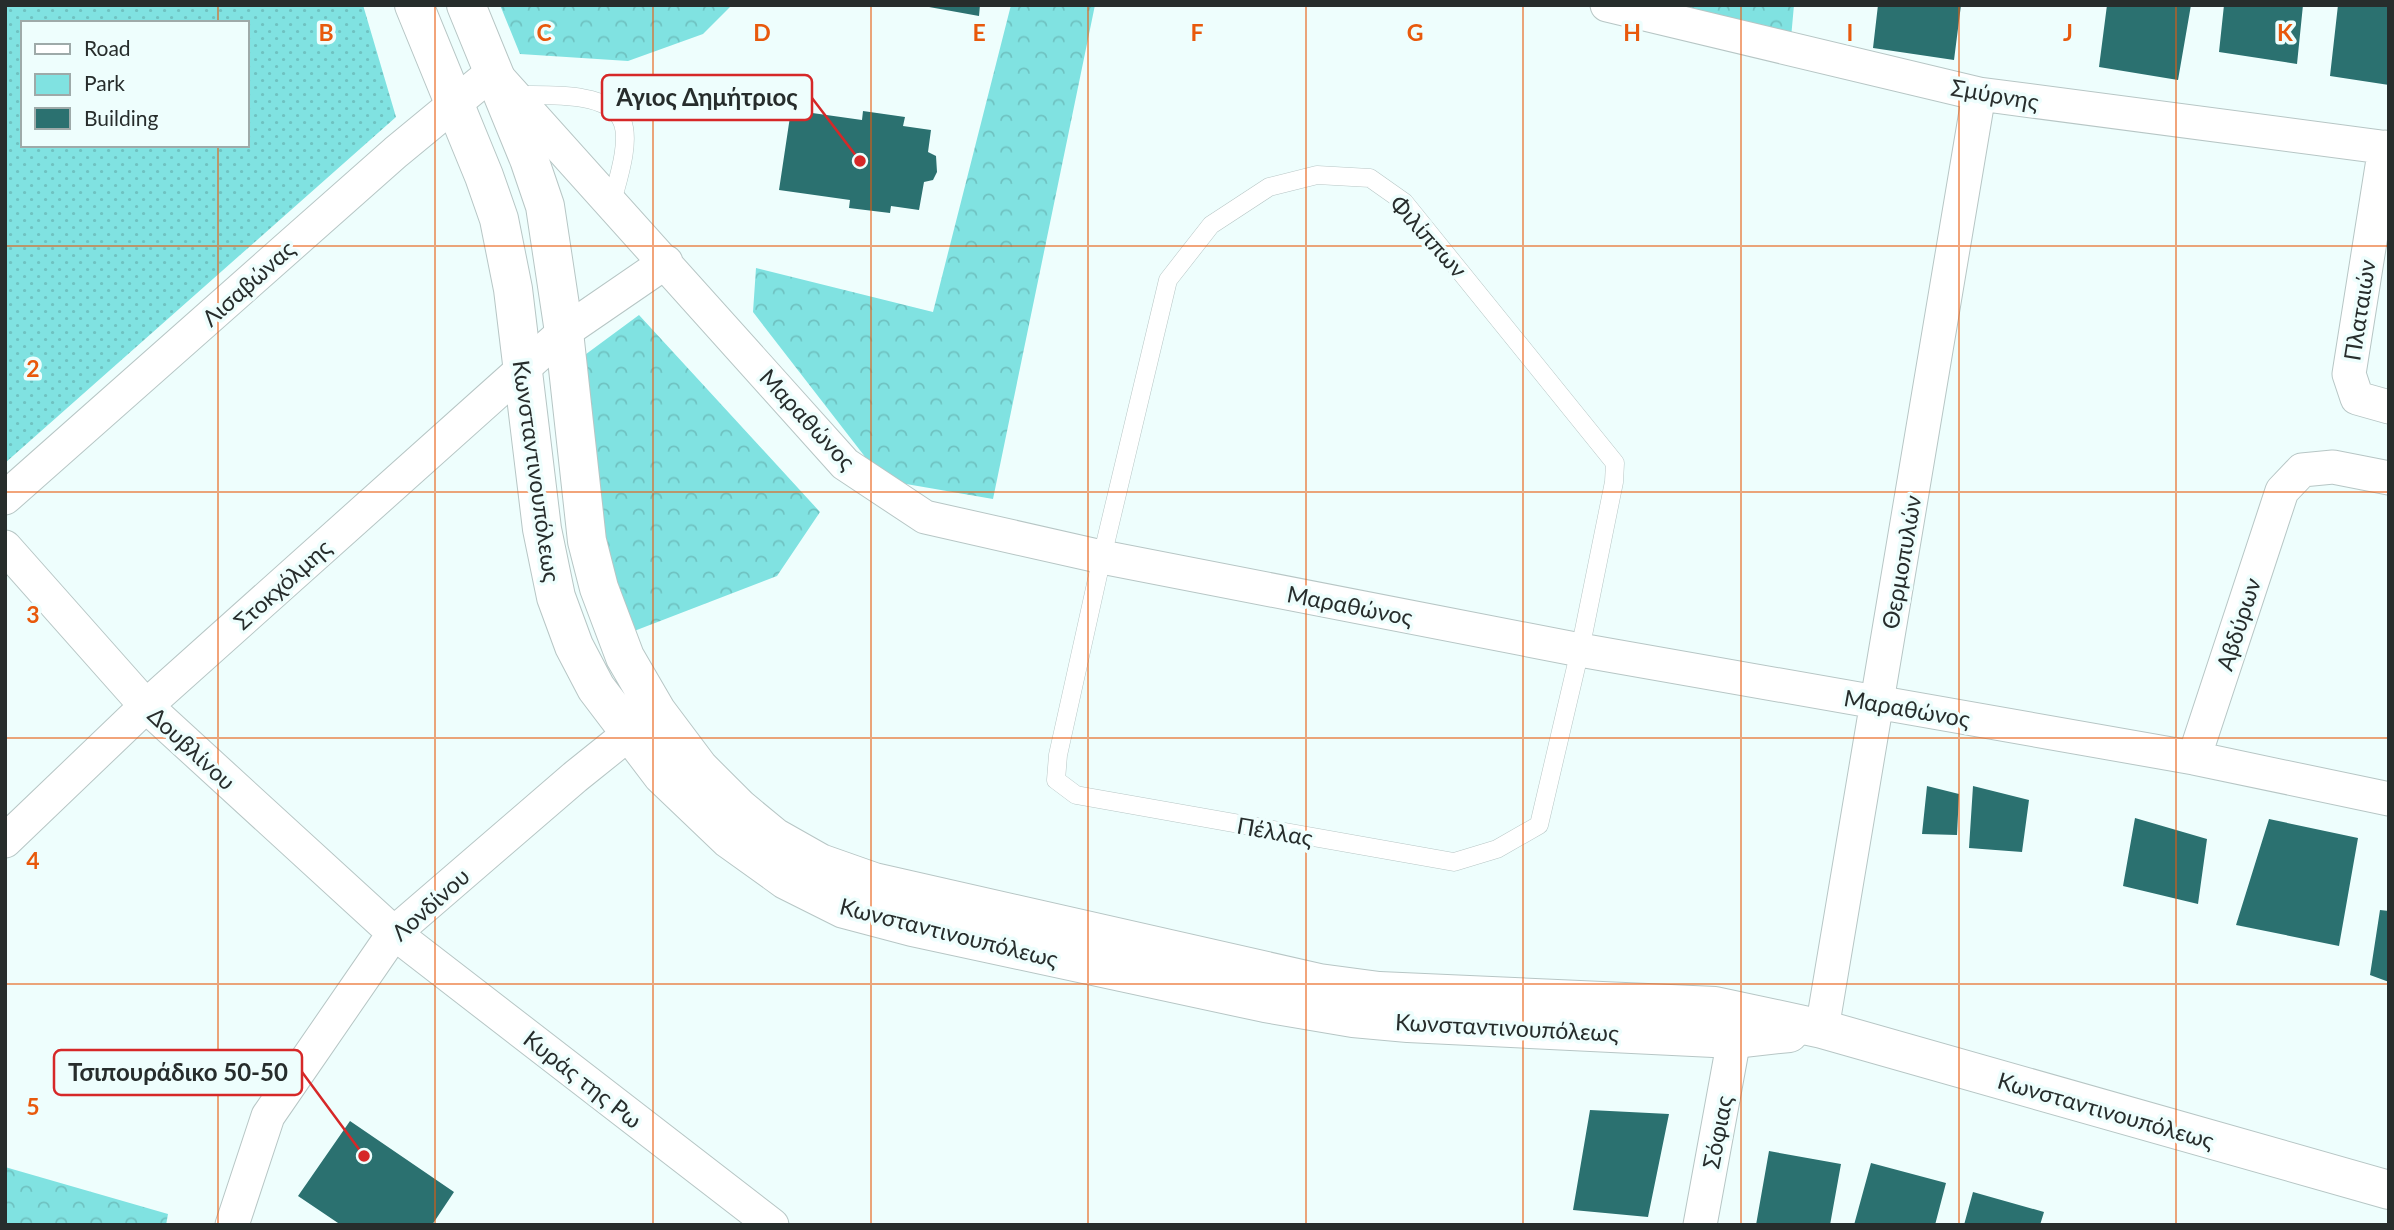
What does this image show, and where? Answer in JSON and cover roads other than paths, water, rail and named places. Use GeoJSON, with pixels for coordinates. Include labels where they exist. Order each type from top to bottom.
{"type":"FeatureCollection","features":[{"type":"Feature","properties":{"kind":"main road","name":"Κωνσταντινουπόλεως"},"geometry":{"type":"LineString","coordinates":[[414,5],[499,219],[513,289],[542,529],[556,597],[574,646],[590,678],[699,768],[739,808],[774,836],[820,863],[874,882],[1319,984],[1379,991],[1715,1006],[1822,1029],[2389,1190]]}},
{"type":"Feature","properties":{"kind":"main road","name":"Κωνσταντινουπόλεως"},"geometry":{"type":"LineString","coordinates":[[466,5],[508,97],[545,206],[564,332],[587,541],[611,625],[625,657],[643,722],[662,775],[729,839],[786,880],[844,909],[912,927],[1265,1003],[1353,1018],[1408,1023],[1734,1039],[1822,1029]]}},
{"type":"Feature","properties":{"kind":"street","name":"Σμύρνης"},"geometry":{"type":"LineString","coordinates":[[1607,5],[1979,94],[2387,147]]}},
{"type":"Feature","properties":{"kind":"street","name":"Θερμοπυλών"},"geometry":{"type":"LineString","coordinates":[[1822,1029],[1979,94]]}},
{"type":"Feature","properties":{"kind":"street","name":"Λισαβώνας"},"geometry":{"type":"LineString","coordinates":[[5,498],[454,103],[508,97]]}},
{"type":"Feature","properties":{"kind":"street","name":"Μαραθώνος"},"geometry":{"type":"LineString","coordinates":[[508,97],[612,202],[845,464],[925,517],[1102,557],[1580,650],[2194,758],[2389,799]]}},
{"type":"Feature","properties":{"kind":"street","name":"Πλαταιών"},"geometry":{"type":"LineString","coordinates":[[2387,147],[2349,374],[2357,398],[2389,407]]}},
{"type":"Feature","properties":{"kind":"street","name":"Στοκχόλμης"},"geometry":{"type":"LineString","coordinates":[[5,841],[146,706],[564,332],[666,262]]}},
{"type":"Feature","properties":{"kind":"street","name":"Αβδύρων"},"geometry":{"type":"LineString","coordinates":[[2194,758],[2282,491],[2302,470],[2333,467],[2389,478]]}},
{"type":"Feature","properties":{"kind":"street","name":"Δουβλίνου"},"geometry":{"type":"LineString","coordinates":[[5,547],[146,706],[394,933]]}},
{"type":"Feature","properties":{"kind":"street","name":"Λονδίνου"},"geometry":{"type":"LineString","coordinates":[[232,1225],[268,1116],[394,933],[565,785],[643,722]]}},
{"type":"Feature","properties":{"kind":"street","name":"Κυράς της Ρω"},"geometry":{"type":"LineString","coordinates":[[394,933],[772,1225]]}},
{"type":"Feature","properties":{"kind":"street","name":"Σόφιας"},"geometry":{"type":"LineString","coordinates":[[1700,1225],[1734,1039]]}},
{"type":"Feature","properties":{"kind":"lane"},"geometry":{"type":"LineString","coordinates":[[508,97],[584,97],[610,108],[622,121],[625,140],[612,202]]}},
{"type":"Feature","properties":{"kind":"lane","name":"Φιλίππων"},"geometry":{"type":"LineString","coordinates":[[1102,557],[1168,281],[1211,225],[1269,187],[1317,175],[1370,178],[1404,202],[1605,447],[1615,463],[1614,482],[1580,650]]}},
{"type":"Feature","properties":{"kind":"lane","name":"Πέλλας"},"geometry":{"type":"LineString","coordinates":[[1102,557],[1058,755],[1056,780],[1076,795],[1454,862],[1497,849],[1539,825],[1580,650]]}},
{"type":"Feature","properties":{"kind":"place","name":"Άγιος Δημήτριος"},"geometry":{"type":"Point","coordinates":[860,161]}},
{"type":"Feature","properties":{"kind":"place","name":"Τσιπουράδικο 50-50"},"geometry":{"type":"Point","coordinates":[364,1156]}}]}
